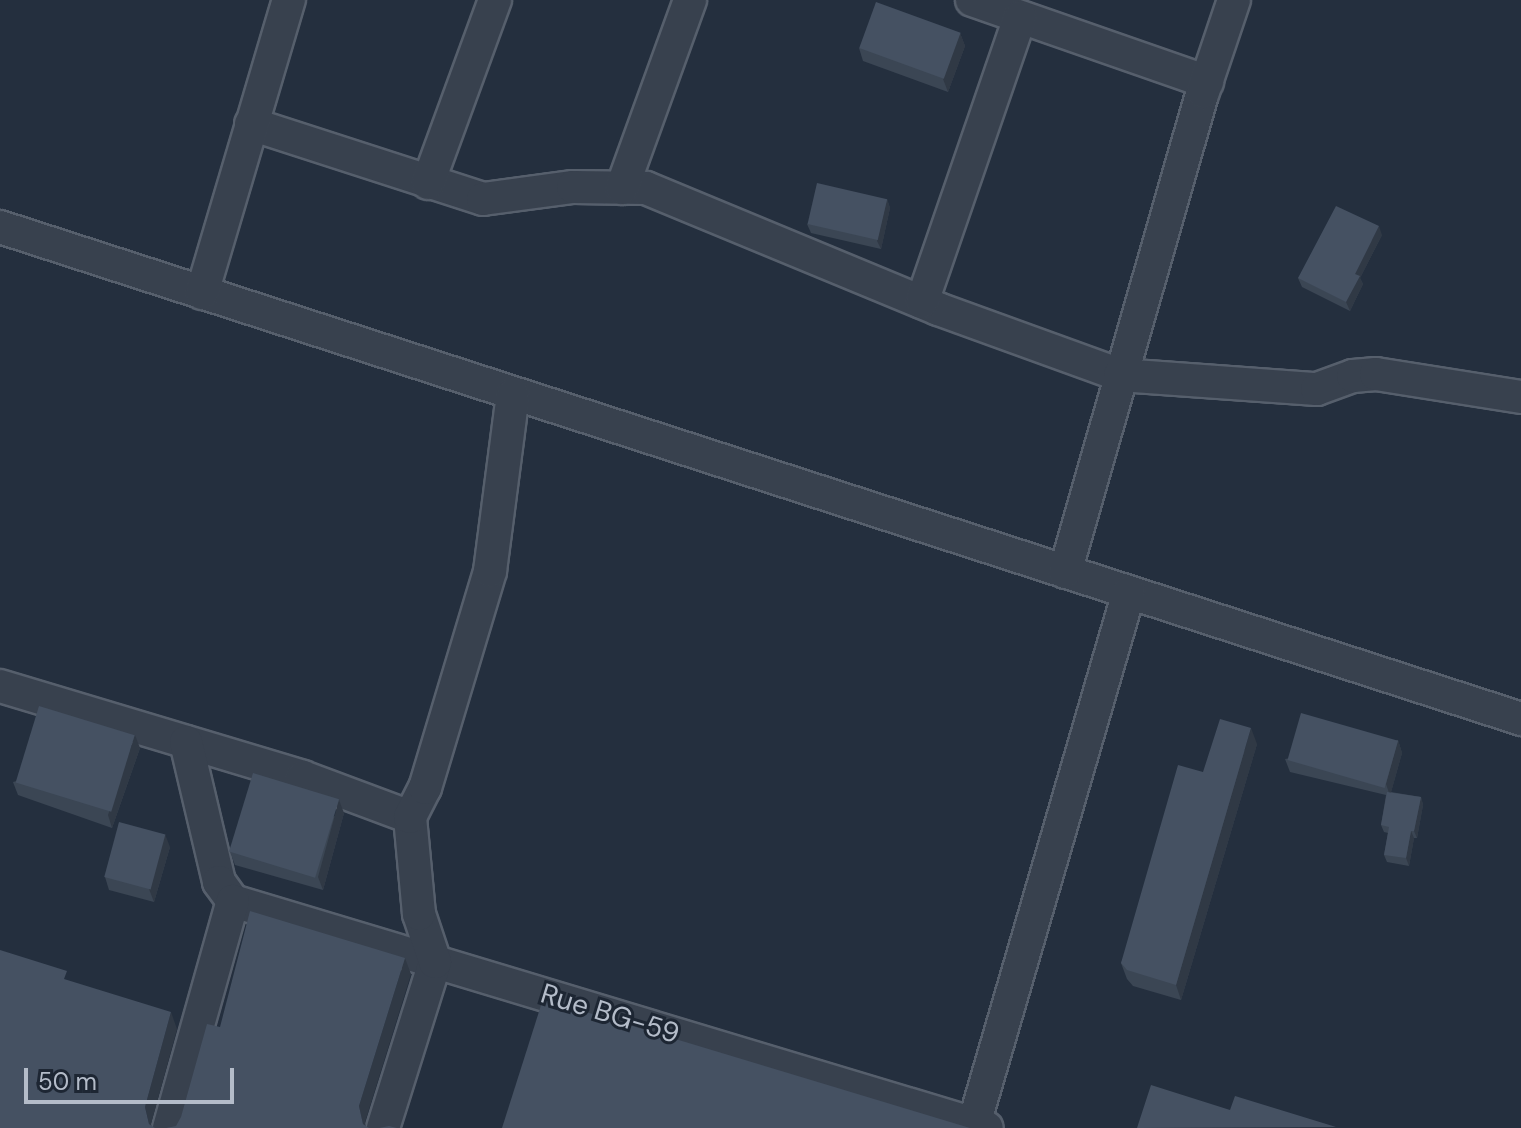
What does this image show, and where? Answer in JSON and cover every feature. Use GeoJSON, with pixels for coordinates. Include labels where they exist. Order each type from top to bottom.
{"type":"FeatureCollection","features":[{"type":"Feature","properties":{"kind":"street"},"geometry":{"type":"LineString","coordinates":[[202,293],[289,0]]}},
{"type":"Feature","properties":{"kind":"street"},"geometry":{"type":"LineString","coordinates":[[428,183],[495,0]]}},
{"type":"Feature","properties":{"kind":"street"},"geometry":{"type":"LineString","coordinates":[[622,188],[690,0]]}},
{"type":"Feature","properties":{"kind":"street"},"geometry":{"type":"LineString","coordinates":[[972,0],[1207,82]]}},
{"type":"Feature","properties":{"kind":"street"},"geometry":{"type":"LineString","coordinates":[[1065,572],[1084,515],[1120,375],[1234,0]]}},
{"type":"Feature","properties":{"kind":"street"},"geometry":{"type":"LineString","coordinates":[[922,302],[1020,17]]}},
{"type":"Feature","properties":{"kind":"street"},"geometry":{"type":"LineString","coordinates":[[251,124],[483,199],[573,187],[646,188],[922,302],[1120,375],[1317,389],[1353,376],[1376,374],[1521,397]]}},
{"type":"Feature","properties":{"kind":"street"},"geometry":{"type":"LineString","coordinates":[[0,227],[1521,719]]}},
{"type":"Feature","properties":{"kind":"street"},"geometry":{"type":"LineString","coordinates":[[389,1126],[435,962],[419,914],[410,817],[425,788],[490,571],[513,394]]}},
{"type":"Feature","properties":{"kind":"street"},"geometry":{"type":"LineString","coordinates":[[980,1126],[1129,592]]}},
{"type":"Feature","properties":{"kind":"street"},"geometry":{"type":"LineString","coordinates":[[0,686],[303,777],[410,817]]}},
{"type":"Feature","properties":{"kind":"street"},"geometry":{"type":"LineString","coordinates":[[0,709],[33,697]]}},
{"type":"Feature","properties":{"kind":"street"},"geometry":{"type":"LineString","coordinates":[[169,1128],[233,901],[219,882],[186,742]]}},
{"type":"Feature","properties":{"kind":"street","name":"Rue BG-59"},"geometry":{"type":"LineString","coordinates":[[233,901],[980,1126]]}},
{"type":"Feature","properties":{"kind":"building"},"geometry":{"type":"Polygon","coordinates":[[[876,2],[961,33],[944,79],[859,48],[876,2]]]}},
{"type":"Feature","properties":{"kind":"building"},"geometry":{"type":"Polygon","coordinates":[[[817,183],[887,199],[878,240],[808,224],[817,183]]]}},
{"type":"Feature","properties":{"kind":"building"},"geometry":{"type":"Polygon","coordinates":[[[1336,206],[1379,226],[1355,274],[1360,276],[1346,302],[1298,278],[1336,206]]]}},
{"type":"Feature","properties":{"kind":"building"},"geometry":{"type":"Polygon","coordinates":[[[39,706],[135,735],[111,812],[16,783],[39,706]]]}},
{"type":"Feature","properties":{"kind":"building"},"geometry":{"type":"Polygon","coordinates":[[[1301,713],[1398,741],[1385,788],[1287,760],[1301,713]]]}},
{"type":"Feature","properties":{"kind":"building"},"geometry":{"type":"Polygon","coordinates":[[[1220,719],[1251,728],[1176,985],[1127,970],[1121,963],[1178,765],[1203,772],[1220,719]]]}},
{"type":"Feature","properties":{"kind":"building"},"geometry":{"type":"Polygon","coordinates":[[[253,773],[339,799],[315,878],[229,851],[253,773]]]}},
{"type":"Feature","properties":{"kind":"building"},"geometry":{"type":"Polygon","coordinates":[[[1387,792],[1421,797],[1406,858],[1384,855],[1389,827],[1381,825],[1387,792]]]}},
{"type":"Feature","properties":{"kind":"building"},"geometry":{"type":"Polygon","coordinates":[[[119,822],[165,834],[151,889],[104,877],[119,822]]]}},
{"type":"Feature","properties":{"kind":"building"},"geometry":{"type":"Polygon","coordinates":[[[250,911],[405,958],[359,1106],[363,1124],[369,1128],[166,1128],[176,1126],[181,1117],[207,1024],[220,1027],[250,911]]]}},
{"type":"Feature","properties":{"kind":"building"},"geometry":{"type":"Polygon","coordinates":[[[0,950],[67,971],[64,979],[171,1012],[145,1107],[149,1124],[155,1128],[0,1128],[0,950]]]}},
{"type":"Feature","properties":{"kind":"building"},"geometry":{"type":"Polygon","coordinates":[[[543,999],[970,1128],[502,1128],[543,999]]]}},
{"type":"Feature","properties":{"kind":"building"},"geometry":{"type":"Polygon","coordinates":[[[1151,1085],[1230,1110],[1235,1096],[1336,1127],[1137,1128],[1151,1085]]]}}]}
